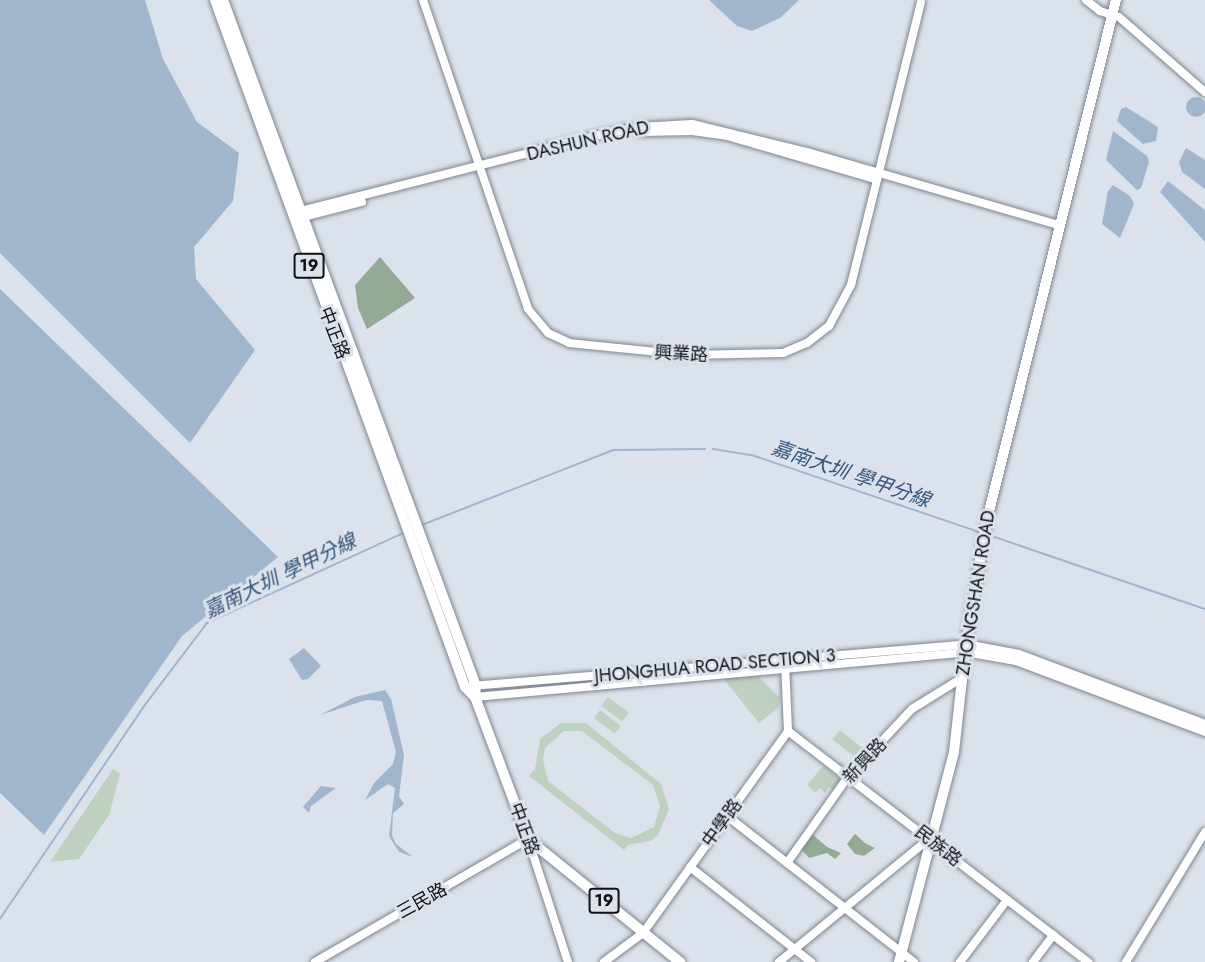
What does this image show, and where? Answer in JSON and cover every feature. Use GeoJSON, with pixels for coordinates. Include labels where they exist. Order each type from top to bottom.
{"type":"FeatureCollection","features":[{"type":"Feature","properties":{"kind":"main road","name":"中正路"},"geometry":{"type":"LineString","coordinates":[[215,0],[269,138]]}},
{"type":"Feature","properties":{"kind":"main road","name":"中正路"},"geometry":{"type":"LineString","coordinates":[[223,0],[297,216],[528,839]]}},
{"type":"Feature","properties":{"kind":"main road","name":"ZHONGSHAN ROAD"},"geometry":{"type":"LineString","coordinates":[[900,957],[929,839],[954,752],[965,648],[986,524],[1057,227],[1116,0]]}},
{"type":"Feature","properties":{"kind":"main road","name":"19"},"geometry":{"type":"LineString","coordinates":[[528,839],[680,962]]}},
{"type":"Feature","properties":{"kind":"street","name":"興業路"},"geometry":{"type":"LineString","coordinates":[[423,0],[528,309],[548,333],[587,348],[688,356],[783,354],[807,344],[829,326],[851,285],[921,3]]}},
{"type":"Feature","properties":{"kind":"street"},"geometry":{"type":"LineString","coordinates":[[1086,0],[1100,11],[1112,14],[1205,92]]}},
{"type":"Feature","properties":{"kind":"street","name":"DASHUN ROAD"},"geometry":{"type":"LineString","coordinates":[[297,216],[639,132],[693,131],[727,136],[1057,227]]}},
{"type":"Feature","properties":{"kind":"street"},"geometry":{"type":"LineString","coordinates":[[965,648],[1019,654],[1205,724]]}},
{"type":"Feature","properties":{"kind":"street"},"geometry":{"type":"LineString","coordinates":[[965,648],[1016,661],[1205,732]]}},
{"type":"Feature","properties":{"kind":"street","name":"JHONGHUA ROAD SECTION 3"},"geometry":{"type":"LineString","coordinates":[[472,690],[965,648]]}},
{"type":"Feature","properties":{"kind":"street"},"geometry":{"type":"LineString","coordinates":[[785,664],[788,731]]}},
{"type":"Feature","properties":{"kind":"street","name":"新興路"},"geometry":{"type":"LineString","coordinates":[[787,863],[848,777],[912,709],[962,678]]}},
{"type":"Feature","properties":{"kind":"street","name":"民族路"},"geometry":{"type":"LineString","coordinates":[[788,731],[1088,962]]}},
{"type":"Feature","properties":{"kind":"street","name":"中學路"},"geometry":{"type":"LineString","coordinates":[[604,962],[643,933],[788,731]]}},
{"type":"Feature","properties":{"kind":"street"},"geometry":{"type":"LineString","coordinates":[[727,816],[844,908],[900,957],[914,962]]}},
{"type":"Feature","properties":{"kind":"street"},"geometry":{"type":"LineString","coordinates":[[1126,962],[1205,832]]}},
{"type":"Feature","properties":{"kind":"street","name":"三民路"},"geometry":{"type":"LineString","coordinates":[[315,962],[528,839]]}},
{"type":"Feature","properties":{"kind":"street","name":"中正路"},"geometry":{"type":"LineString","coordinates":[[528,839],[568,962]]}},
{"type":"Feature","properties":{"kind":"street"},"geometry":{"type":"LineString","coordinates":[[779,962],[929,839]]}},
{"type":"Feature","properties":{"kind":"street"},"geometry":{"type":"LineString","coordinates":[[690,867],[811,962]]}},
{"type":"Feature","properties":{"kind":"street"},"geometry":{"type":"LineString","coordinates":[[960,962],[1007,900]]}},
{"type":"Feature","properties":{"kind":"street"},"geometry":{"type":"LineString","coordinates":[[1033,962],[1053,935]]}},
{"type":"Feature","properties":{"kind":"green space"},"geometry":{"type":"Polygon","coordinates":[[[380,257],[415,298],[367,329],[358,308],[355,285],[380,257]]]}},
{"type":"Feature","properties":{"kind":"green space"},"geometry":{"type":"Polygon","coordinates":[[[758,676],[780,698],[778,708],[759,723],[723,678],[758,676]]]}},
{"type":"Feature","properties":{"kind":"green space"},"geometry":{"type":"Polygon","coordinates":[[[608,697],[629,713],[622,721],[601,706],[608,697]]]}},
{"type":"Feature","properties":{"kind":"green space"},"geometry":{"type":"Polygon","coordinates":[[[600,710],[621,726],[615,734],[594,718],[600,710]]]}},
{"type":"Feature","properties":{"kind":"green space"},"geometry":{"type":"Polygon","coordinates":[[[561,723],[586,723],[661,784],[669,809],[658,835],[650,841],[628,845],[624,850],[529,776],[535,769],[540,739],[561,723]],[[564,731],[545,748],[543,760],[548,781],[615,833],[631,838],[654,827],[660,806],[653,785],[582,731],[564,731]]]}},
{"type":"Feature","properties":{"kind":"green space"},"geometry":{"type":"Polygon","coordinates":[[[840,730],[866,751],[858,760],[832,739],[840,730]]]}},
{"type":"Feature","properties":{"kind":"green space"},"geometry":{"type":"Polygon","coordinates":[[[823,766],[841,779],[836,790],[829,787],[825,793],[820,788],[815,793],[807,785],[823,766]]]}},
{"type":"Feature","properties":{"kind":"green space"},"geometry":{"type":"Polygon","coordinates":[[[113,769],[120,774],[109,815],[79,859],[50,862],[113,769]]]}},
{"type":"Feature","properties":{"kind":"green space"},"geometry":{"type":"Polygon","coordinates":[[[812,834],[827,847],[841,853],[835,859],[827,853],[809,858],[800,848],[812,834]]]}},
{"type":"Feature","properties":{"kind":"green space"},"geometry":{"type":"Polygon","coordinates":[[[855,834],[875,848],[864,856],[855,854],[847,844],[855,834]]]}},
{"type":"Feature","properties":{"kind":"water"},"geometry":{"type":"Polygon","coordinates":[[[0,0],[145,0],[163,59],[197,122],[239,153],[233,201],[194,247],[196,279],[255,350],[190,443],[0,253],[0,0]]]}},
{"type":"Feature","properties":{"kind":"water"},"geometry":{"type":"Polygon","coordinates":[[[709,0],[799,0],[780,18],[752,31],[737,26],[709,0]]]}},
{"type":"Feature","properties":{"kind":"water"},"geometry":{"type":"Polygon","coordinates":[[[1196,97],[1203,100],[1206,107],[1203,114],[1196,117],[1189,114],[1186,107],[1189,100],[1196,97]]]}},
{"type":"Feature","properties":{"kind":"water"},"geometry":{"type":"Polygon","coordinates":[[[1126,107],[1158,127],[1156,141],[1143,144],[1117,121],[1121,109],[1126,107]]]}},
{"type":"Feature","properties":{"kind":"water"},"geometry":{"type":"Polygon","coordinates":[[[1113,131],[1147,156],[1149,162],[1141,188],[1137,190],[1106,160],[1113,131]]]}},
{"type":"Feature","properties":{"kind":"water"},"geometry":{"type":"Polygon","coordinates":[[[1186,148],[1205,160],[1205,189],[1182,172],[1179,162],[1186,148]]]}},
{"type":"Feature","properties":{"kind":"water"},"geometry":{"type":"Polygon","coordinates":[[[1168,181],[1205,210],[1205,242],[1160,192],[1168,181]]]}},
{"type":"Feature","properties":{"kind":"water"},"geometry":{"type":"Polygon","coordinates":[[[1113,185],[1130,196],[1134,204],[1120,238],[1102,224],[1108,191],[1113,185]]]}},
{"type":"Feature","properties":{"kind":"water"},"geometry":{"type":"Polygon","coordinates":[[[0,289],[278,557],[182,636],[44,835],[0,793],[0,289]]]}},
{"type":"Feature","properties":{"kind":"water"},"geometry":{"type":"Polygon","coordinates":[[[304,648],[321,666],[308,679],[302,680],[289,659],[304,648]]]}},
{"type":"Feature","properties":{"kind":"water"},"geometry":{"type":"Polygon","coordinates":[[[385,690],[391,699],[404,755],[399,796],[404,804],[393,813],[392,835],[396,844],[413,857],[399,852],[389,836],[395,788],[388,784],[365,800],[374,783],[393,764],[396,752],[382,701],[366,700],[320,715],[355,697],[385,690]]]}},
{"type":"Feature","properties":{"kind":"water"},"geometry":{"type":"Polygon","coordinates":[[[321,786],[336,788],[311,806],[309,813],[303,807],[321,786]]]}},
{"type":"Feature","properties":{"kind":"waterway","name":"嘉南大圳 學甲分線"},"geometry":{"type":"LineString","coordinates":[[422,525],[613,450],[705,449]]}},
{"type":"Feature","properties":{"kind":"waterway","name":"嘉南大圳 學甲分線"},"geometry":{"type":"LineString","coordinates":[[713,449],[752,455],[979,532]]}},
{"type":"Feature","properties":{"kind":"waterway","name":"嘉南大圳 學甲分線"},"geometry":{"type":"LineString","coordinates":[[0,919],[145,705],[207,623],[404,533]]}},
{"type":"Feature","properties":{"kind":"waterway","name":"嘉南大圳 學甲分線"},"geometry":{"type":"LineString","coordinates":[[989,535],[1205,609]]}}]}
